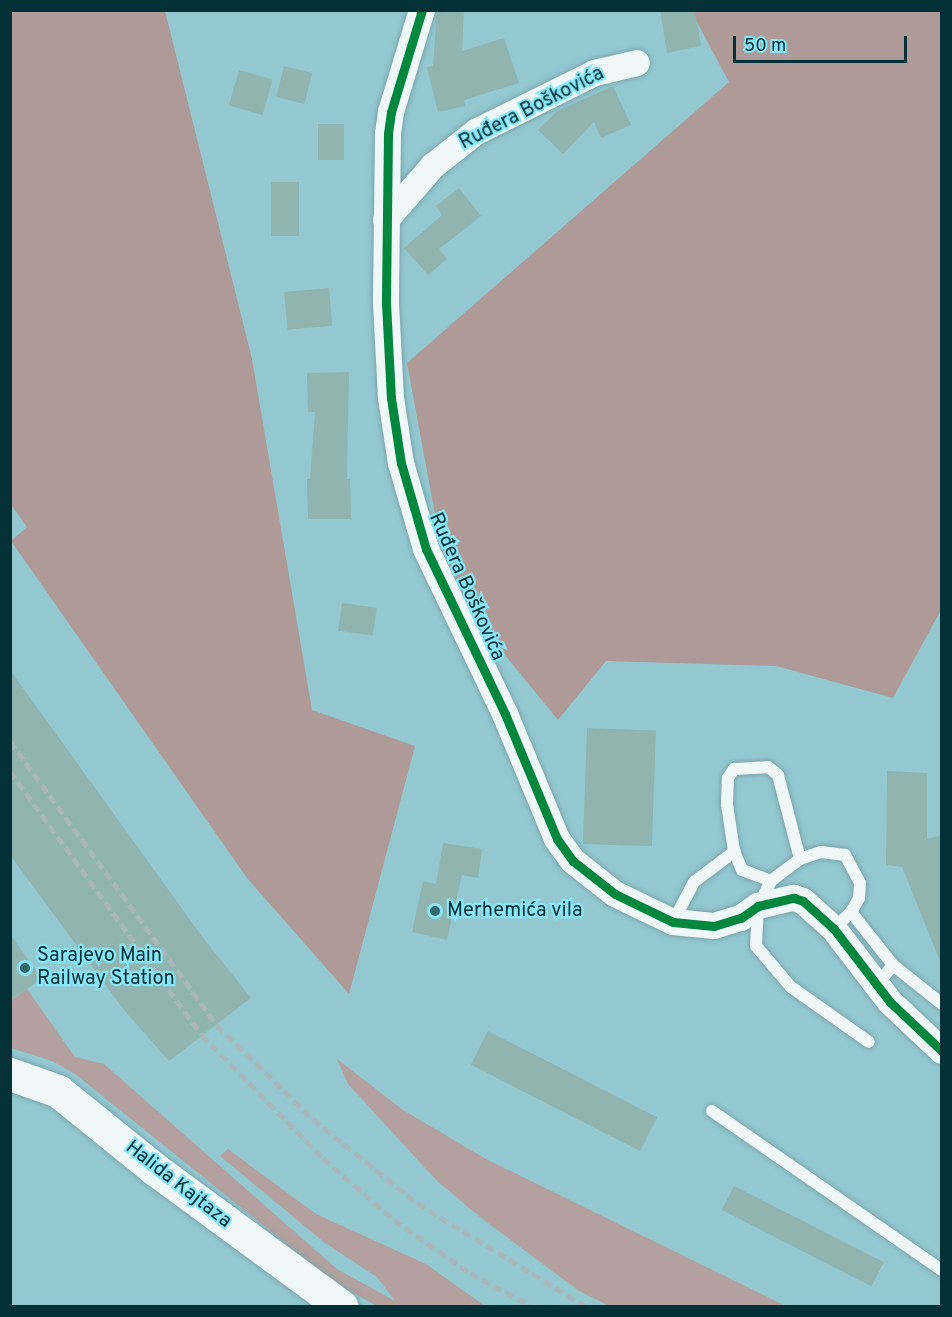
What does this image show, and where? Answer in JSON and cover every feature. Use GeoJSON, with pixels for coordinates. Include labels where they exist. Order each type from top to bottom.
{"type":"FeatureCollection","features":[{"type":"Feature","properties":{"kind":"main road","name":"Halida Kajtaza"},"geometry":{"type":"LineString","coordinates":[[10,1074],[58,1091],[166,1177],[341,1306]]}},
{"type":"Feature","properties":{"kind":"street","name":"Ruđera Boškovića"},"geometry":{"type":"LineString","coordinates":[[422,10],[389,123],[386,220],[391,398],[408,491],[426,549],[505,714],[557,839],[573,861],[615,894],[673,922],[714,926],[741,918],[758,906]]}},
{"type":"Feature","properties":{"kind":"street","name":"Ruđera Boškovića"},"geometry":{"type":"LineString","coordinates":[[386,220],[433,166],[476,132],[595,73],[637,63]]}},
{"type":"Feature","properties":{"kind":"street"},"geometry":{"type":"LineString","coordinates":[[758,906],[794,898],[843,920],[876,986],[942,1051]]}},
{"type":"Feature","properties":{"kind":"lane"},"geometry":{"type":"LineString","coordinates":[[771,881],[742,870],[735,851],[728,778],[734,769],[768,766],[778,775],[800,859]]}},
{"type":"Feature","properties":{"kind":"lane"},"geometry":{"type":"LineString","coordinates":[[673,922],[694,882],[735,851]]}},
{"type":"Feature","properties":{"kind":"lane"},"geometry":{"type":"LineString","coordinates":[[869,1042],[791,987],[756,946],[758,906],[771,881],[800,859],[821,852],[845,855],[860,883],[859,898],[843,920],[942,1004]]}},
{"type":"Feature","properties":{"kind":"lane"},"geometry":{"type":"LineString","coordinates":[[876,986],[893,964]]}},
{"type":"Feature","properties":{"kind":"lane"},"geometry":{"type":"LineString","coordinates":[[712,1111],[942,1270]]}},
{"type":"Feature","properties":{"kind":"shaded area"},"geometry":{"type":"Polygon","coordinates":[[[10,11],[165,11],[252,359],[312,710],[415,746],[349,994],[247,878],[11,541],[27,527],[10,503],[10,11]]]}},
{"type":"Feature","properties":{"kind":"shaded area"},"geometry":{"type":"Polygon","coordinates":[[[691,11],[941,11],[941,610],[893,698],[776,666],[606,661],[558,720],[448,585],[407,363],[729,82],[691,11]]]}},
{"type":"Feature","properties":{"kind":"shaded area"},"geometry":{"type":"Polygon","coordinates":[[[27,989],[75,1057],[104,1064],[337,1269],[395,1301],[377,1277],[325,1243],[220,1156],[228,1149],[316,1214],[426,1264],[485,1306],[377,1306],[335,1283],[75,1074],[52,1061],[11,1048],[11,1000],[27,989]]]}},
{"type":"Feature","properties":{"kind":"shaded area"},"geometry":{"type":"Polygon","coordinates":[[[337,1059],[403,1110],[486,1159],[786,1306],[609,1306],[579,1291],[480,1217],[436,1180],[348,1084],[337,1059]]]}},
{"type":"Feature","properties":{"kind":"building"},"geometry":{"type":"Polygon","coordinates":[[[437,10],[464,10],[462,51],[504,38],[519,83],[464,100],[465,106],[438,112],[427,67],[433,66],[437,10]]]}},
{"type":"Feature","properties":{"kind":"building"},"geometry":{"type":"Polygon","coordinates":[[[660,10],[695,10],[701,46],[667,53],[660,10]]]}},
{"type":"Feature","properties":{"kind":"building"},"geometry":{"type":"Polygon","coordinates":[[[284,66],[312,73],[304,104],[276,97],[284,66]]]}},
{"type":"Feature","properties":{"kind":"building"},"geometry":{"type":"Polygon","coordinates":[[[239,70],[273,80],[262,115],[229,106],[239,70]]]}},
{"type":"Feature","properties":{"kind":"building"},"geometry":{"type":"Polygon","coordinates":[[[613,86],[631,125],[601,138],[594,122],[563,154],[538,130],[557,111],[613,86]]]}},
{"type":"Feature","properties":{"kind":"building"},"geometry":{"type":"Polygon","coordinates":[[[318,124],[344,124],[344,160],[318,160],[318,124]]]}},
{"type":"Feature","properties":{"kind":"building"},"geometry":{"type":"Polygon","coordinates":[[[271,182],[299,182],[299,236],[271,236],[271,182]]]}},
{"type":"Feature","properties":{"kind":"building"},"geometry":{"type":"Polygon","coordinates":[[[459,188],[481,216],[439,249],[447,259],[428,275],[404,248],[442,215],[436,206],[459,188]]]}},
{"type":"Feature","properties":{"kind":"building"},"geometry":{"type":"Polygon","coordinates":[[[329,288],[332,326],[287,330],[284,292],[329,288]]]}},
{"type":"Feature","properties":{"kind":"building"},"geometry":{"type":"Polygon","coordinates":[[[349,372],[347,479],[350,479],[351,519],[308,519],[307,479],[310,479],[315,412],[308,412],[307,373],[349,372]]]}},
{"type":"Feature","properties":{"kind":"building"},"geometry":{"type":"Polygon","coordinates":[[[342,603],[377,608],[373,636],[338,631],[342,603]]]}},
{"type":"Feature","properties":{"kind":"building"},"geometry":{"type":"Polygon","coordinates":[[[10,670],[201,935],[251,998],[169,1061],[124,1010],[10,855],[10,670]]]}},
{"type":"Feature","properties":{"kind":"building"},"geometry":{"type":"Polygon","coordinates":[[[587,728],[656,730],[652,846],[583,844],[587,728]]]}},
{"type":"Feature","properties":{"kind":"building"},"geometry":{"type":"Polygon","coordinates":[[[887,771],[927,773],[927,839],[942,835],[942,966],[902,867],[886,865],[887,771]]]}},
{"type":"Feature","properties":{"kind":"building"},"geometry":{"type":"Polygon","coordinates":[[[443,843],[482,849],[478,878],[462,875],[447,940],[412,932],[423,881],[436,884],[443,843]]]}},
{"type":"Feature","properties":{"kind":"building","name":"Sarajevo Main Railway Station"},"geometry":{"type":"Polygon","coordinates":[[[10,934],[42,979],[10,1000],[10,934]]]}},
{"type":"Feature","properties":{"kind":"building"},"geometry":{"type":"Polygon","coordinates":[[[488,1031],[657,1117],[640,1151],[471,1065],[488,1031]]]}},
{"type":"Feature","properties":{"kind":"building"},"geometry":{"type":"Polygon","coordinates":[[[734,1186],[884,1262],[871,1286],[722,1210],[734,1186]]]}},
{"type":"Feature","properties":{"kind":"railway"},"geometry":{"type":"LineString","coordinates":[[10,741],[217,1025],[313,1119],[417,1203],[585,1306]]}},
{"type":"Feature","properties":{"kind":"railway"},"geometry":{"type":"LineString","coordinates":[[10,771],[202,1035],[323,1158],[394,1220],[470,1273],[531,1306]]}},
{"type":"Feature","properties":{"kind":"cycle path"},"geometry":{"type":"LineString","coordinates":[[422,10],[391,112],[388,134],[386,303],[391,398],[401,463],[426,549],[505,714],[557,839],[573,861],[615,894],[673,922],[714,926],[741,918],[758,906],[794,898],[803,901],[834,929],[890,1002],[942,1051]]}},
{"type":"Feature","properties":{"kind":"place","name":"Merhemića vila"},"geometry":{"type":"Point","coordinates":[435,911]}},
{"type":"Feature","properties":{"kind":"place","name":"Sarajevo Main Railway Station"},"geometry":{"type":"Point","coordinates":[25,968]}}]}
